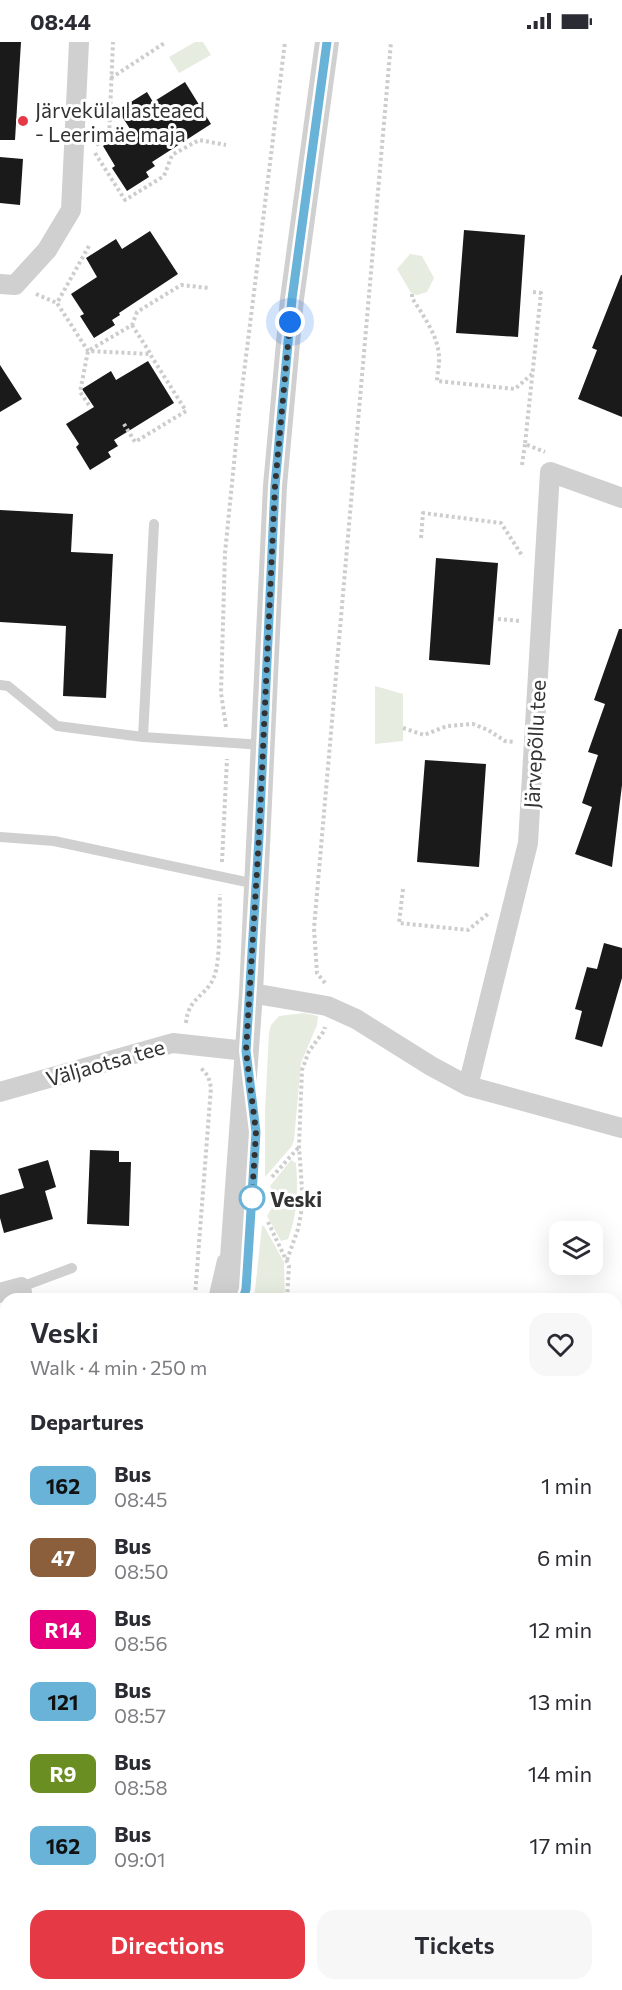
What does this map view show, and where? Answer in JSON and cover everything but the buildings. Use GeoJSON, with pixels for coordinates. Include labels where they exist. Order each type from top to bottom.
{"type":"FeatureCollection","features":[{"type":"Feature","properties":{"kind":"street"},"geometry":{"type":"LineString","coordinates":[[0,284],[15,285],[47,250],[71,210],[79,42]]}},
{"type":"Feature","properties":{"kind":"street"},"geometry":{"type":"LineString","coordinates":[[229,1293],[250,993],[275,486],[291,311],[327,42]]}},
{"type":"Feature","properties":{"kind":"street","name":"Järvepõllu tee"},"geometry":{"type":"LineString","coordinates":[[468,1086],[528,843],[550,472],[622,498]]}},
{"type":"Feature","properties":{"kind":"street"},"geometry":{"type":"LineString","coordinates":[[250,993],[327,1006],[356,1019],[431,1066],[468,1086],[622,1128]]}},
{"type":"Feature","properties":{"kind":"street","name":"Väljaotsa tee"},"geometry":{"type":"LineString","coordinates":[[0,1092],[173,1043],[246,1051]]}},
{"type":"Feature","properties":{"kind":"street"},"geometry":{"type":"LineString","coordinates":[[0,1293],[22,1293]]}},
{"type":"Feature","properties":{"kind":"lane"},"geometry":{"type":"LineString","coordinates":[[143,737],[154,524]]}},
{"type":"Feature","properties":{"kind":"lane"},"geometry":{"type":"LineString","coordinates":[[0,686],[8,686],[57,726],[143,737],[263,745]]}},
{"type":"Feature","properties":{"kind":"lane"},"geometry":{"type":"LineString","coordinates":[[0,837],[54,841],[256,884]]}},
{"type":"Feature","properties":{"kind":"lane"},"geometry":{"type":"LineString","coordinates":[[245,1293],[256,1132],[246,1051]]}},
{"type":"Feature","properties":{"kind":"lane"},"geometry":{"type":"LineString","coordinates":[[214,1293],[236,1198]]}},
{"type":"Feature","properties":{"kind":"lane"},"geometry":{"type":"LineString","coordinates":[[22,1293],[72,1268]]}},
{"type":"Feature","properties":{"kind":"path"},"geometry":{"type":"LineString","coordinates":[[92,148],[109,137],[113,42]]}},
{"type":"Feature","properties":{"kind":"path"},"geometry":{"type":"LineString","coordinates":[[111,78],[166,42]]}},
{"type":"Feature","properties":{"kind":"path"},"geometry":{"type":"LineString","coordinates":[[227,732],[221,693],[225,553],[239,413],[285,42]]}},
{"type":"Feature","properties":{"kind":"path"},"geometry":{"type":"LineString","coordinates":[[287,1260],[298,1229],[303,1203],[299,1146],[302,1070],[309,1051],[324,1031],[330,990],[317,973],[314,928],[391,42]]}},
{"type":"Feature","properties":{"kind":"path"},"geometry":{"type":"LineString","coordinates":[[74,138],[89,143],[125,200],[164,176],[171,155],[199,140],[226,145]]}},
{"type":"Feature","properties":{"kind":"path"},"geometry":{"type":"LineString","coordinates":[[89,246],[57,303],[88,351],[80,392],[89,405]]}},
{"type":"Feature","properties":{"kind":"path"},"geometry":{"type":"LineString","coordinates":[[88,351],[132,325],[137,312],[181,285],[209,288]]}},
{"type":"Feature","properties":{"kind":"path"},"geometry":{"type":"LineString","coordinates":[[522,465],[541,293],[532,291]]}},
{"type":"Feature","properties":{"kind":"path"},"geometry":{"type":"LineString","coordinates":[[412,294],[437,346],[439,357],[437,381],[515,388],[532,374]]}},
{"type":"Feature","properties":{"kind":"path"},"geometry":{"type":"LineString","coordinates":[[124,424],[135,442],[186,411],[132,325]]}},
{"type":"Feature","properties":{"kind":"path"},"geometry":{"type":"LineString","coordinates":[[88,351],[150,354]]}},
{"type":"Feature","properties":{"kind":"path"},"geometry":{"type":"LineString","coordinates":[[525,444],[551,455]]}},
{"type":"Feature","properties":{"kind":"path"},"geometry":{"type":"LineString","coordinates":[[421,538],[423,513],[501,523],[528,565]]}},
{"type":"Feature","properties":{"kind":"path"},"geometry":{"type":"LineString","coordinates":[[498,619],[524,621]]}},
{"type":"Feature","properties":{"kind":"path"},"geometry":{"type":"LineString","coordinates":[[403,728],[424,735],[447,726],[473,724],[505,741],[518,743]]}},
{"type":"Feature","properties":{"kind":"path"},"geometry":{"type":"LineString","coordinates":[[222,863],[227,757]]}},
{"type":"Feature","properties":{"kind":"path"},"geometry":{"type":"LineString","coordinates":[[185,1031],[187,1011],[213,980],[217,968],[221,889]]}},
{"type":"Feature","properties":{"kind":"path"},"geometry":{"type":"LineString","coordinates":[[403,889],[399,923],[468,930],[496,906]]}},
{"type":"Feature","properties":{"kind":"path"},"geometry":{"type":"LineString","coordinates":[[191,1064],[201,1068],[208,1076],[211,1087],[194,1293]]}},
{"type":"Feature","properties":{"kind":"path"},"geometry":{"type":"LineString","coordinates":[[267,1184],[299,1146]]}},
{"type":"Feature","properties":{"kind":"path"},"geometry":{"type":"LineString","coordinates":[[266,1218],[289,1266],[287,1293]]}},
{"type":"Feature","properties":{"kind":"shaded area"},"geometry":{"type":"Polygon","coordinates":[[[195,42],[203,42],[211,55],[179,73],[169,57],[195,42]]]}},
{"type":"Feature","properties":{"kind":"shaded area"},"geometry":{"type":"Polygon","coordinates":[[[410,254],[422,256],[434,278],[427,292],[417,295],[411,293],[397,269],[410,254]]]}},
{"type":"Feature","properties":{"kind":"shaded area"},"geometry":{"type":"Polygon","coordinates":[[[375,686],[403,694],[403,741],[375,744],[375,686]]]}},
{"type":"Feature","properties":{"kind":"shaded area"},"geometry":{"type":"Polygon","coordinates":[[[304,1013],[318,1016],[317,1025],[301,1063],[294,1140],[292,1146],[265,1177],[265,1111],[269,1033],[271,1025],[279,1016],[304,1013]]]}},
{"type":"Feature","properties":{"kind":"shaded area"},"geometry":{"type":"Polygon","coordinates":[[[291,1160],[296,1163],[295,1211],[288,1239],[281,1241],[267,1216],[272,1208],[288,1209],[289,1193],[273,1192],[270,1186],[291,1160]]]}},
{"type":"Feature","properties":{"kind":"shaded area"},"geometry":{"type":"Polygon","coordinates":[[[262,1226],[264,1226],[284,1262],[285,1293],[255,1293],[262,1226]]]}},
{"type":"Feature","properties":{"kind":"bus line","name":"162"},"geometry":{"type":"LineString","coordinates":[[245,1293],[256,1132],[246,1051],[259,837],[275,486],[292,299],[327,42]]}},
{"type":"Feature","properties":{"kind":"place","name":"Järveküla lasteaed - Leerimäe maja"},"geometry":{"type":"Point","coordinates":[23,121]}},
{"type":"Feature","properties":{"kind":"place","name":"Veski"},"geometry":{"type":"Point","coordinates":[252,1198]}},
{"type":"Feature","properties":{"kind":"route"},"geometry":{"type":"LineString","coordinates":[[252,1198],[256,1132],[246,1051],[259,837],[275,486],[290,322]]}}]}
